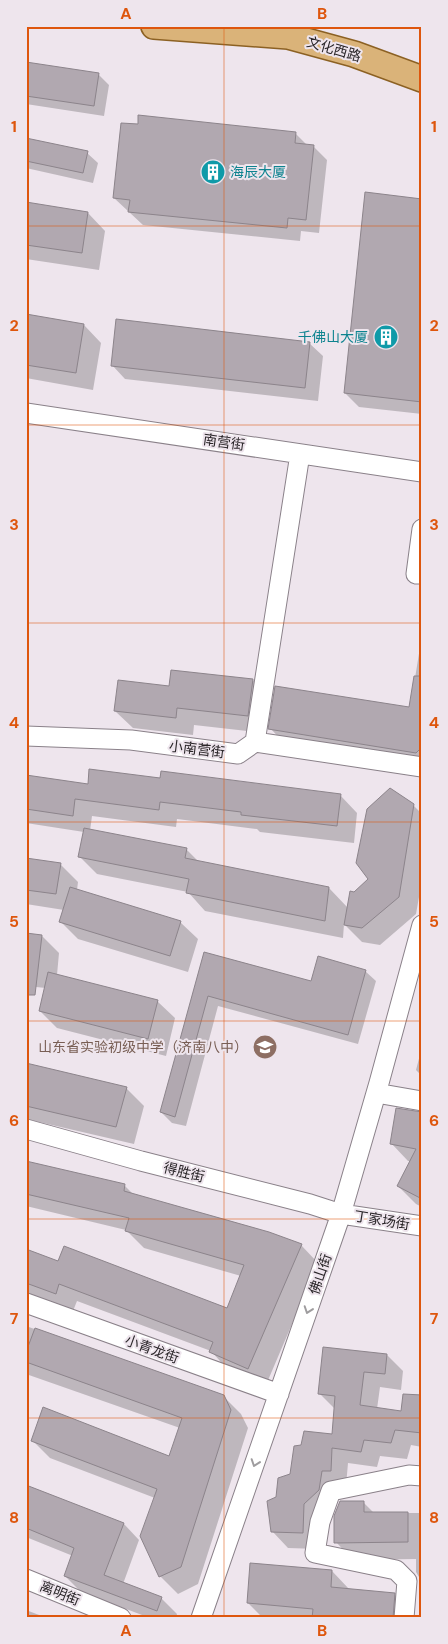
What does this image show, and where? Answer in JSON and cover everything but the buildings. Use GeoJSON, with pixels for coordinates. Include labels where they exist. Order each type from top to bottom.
{"type":"FeatureCollection","features":[{"type":"Feature","properties":{"kind":"main road","name":"文化西路"},"geometry":{"type":"LineString","coordinates":[[154,26],[238,29],[288,36],[354,54],[422,79]]}},
{"type":"Feature","properties":{"kind":"street","name":"南营街"},"geometry":{"type":"LineString","coordinates":[[26,413],[422,472]]}},
{"type":"Feature","properties":{"kind":"street"},"geometry":{"type":"LineString","coordinates":[[300,454],[255,742],[422,767]]}},
{"type":"Feature","properties":{"kind":"street"},"geometry":{"type":"LineString","coordinates":[[422,529],[416,574],[422,574]]}},
{"type":"Feature","properties":{"kind":"street","name":"小南营街"},"geometry":{"type":"LineString","coordinates":[[26,736],[131,740],[238,754],[255,742]]}},
{"type":"Feature","properties":{"kind":"street","name":"佛山街"},"geometry":{"type":"LineString","coordinates":[[201,1618],[341,1214],[422,924]]}},
{"type":"Feature","properties":{"kind":"street"},"geometry":{"type":"LineString","coordinates":[[376,1093],[422,1101]]}},
{"type":"Feature","properties":{"kind":"street","name":"得胜街"},"geometry":{"type":"LineString","coordinates":[[26,1129],[141,1161],[310,1204],[341,1214]]}},
{"type":"Feature","properties":{"kind":"street","name":"丁家场街"},"geometry":{"type":"LineString","coordinates":[[341,1214],[422,1226]]}},
{"type":"Feature","properties":{"kind":"street","name":"小青龙街"},"geometry":{"type":"LineString","coordinates":[[26,1303],[279,1394]]}},
{"type":"Feature","properties":{"kind":"street"},"geometry":{"type":"LineString","coordinates":[[404,1618],[407,1581],[396,1570],[315,1553],[320,1522],[331,1492],[409,1476],[422,1476]]}},
{"type":"Feature","properties":{"kind":"street","name":"离明街"},"geometry":{"type":"LineString","coordinates":[[26,1579],[120,1618]]}},
{"type":"Feature","properties":{"kind":"place","name":"海辰大厦"},"geometry":{"type":"Point","coordinates":[213,172]}},
{"type":"Feature","properties":{"kind":"place","name":"千佛山大厦"},"geometry":{"type":"Point","coordinates":[386,337]}},
{"type":"Feature","properties":{"kind":"place","name":"山东省实验初级中学（济南八中）"},"geometry":{"type":"Point","coordinates":[265,1047]}}]}
